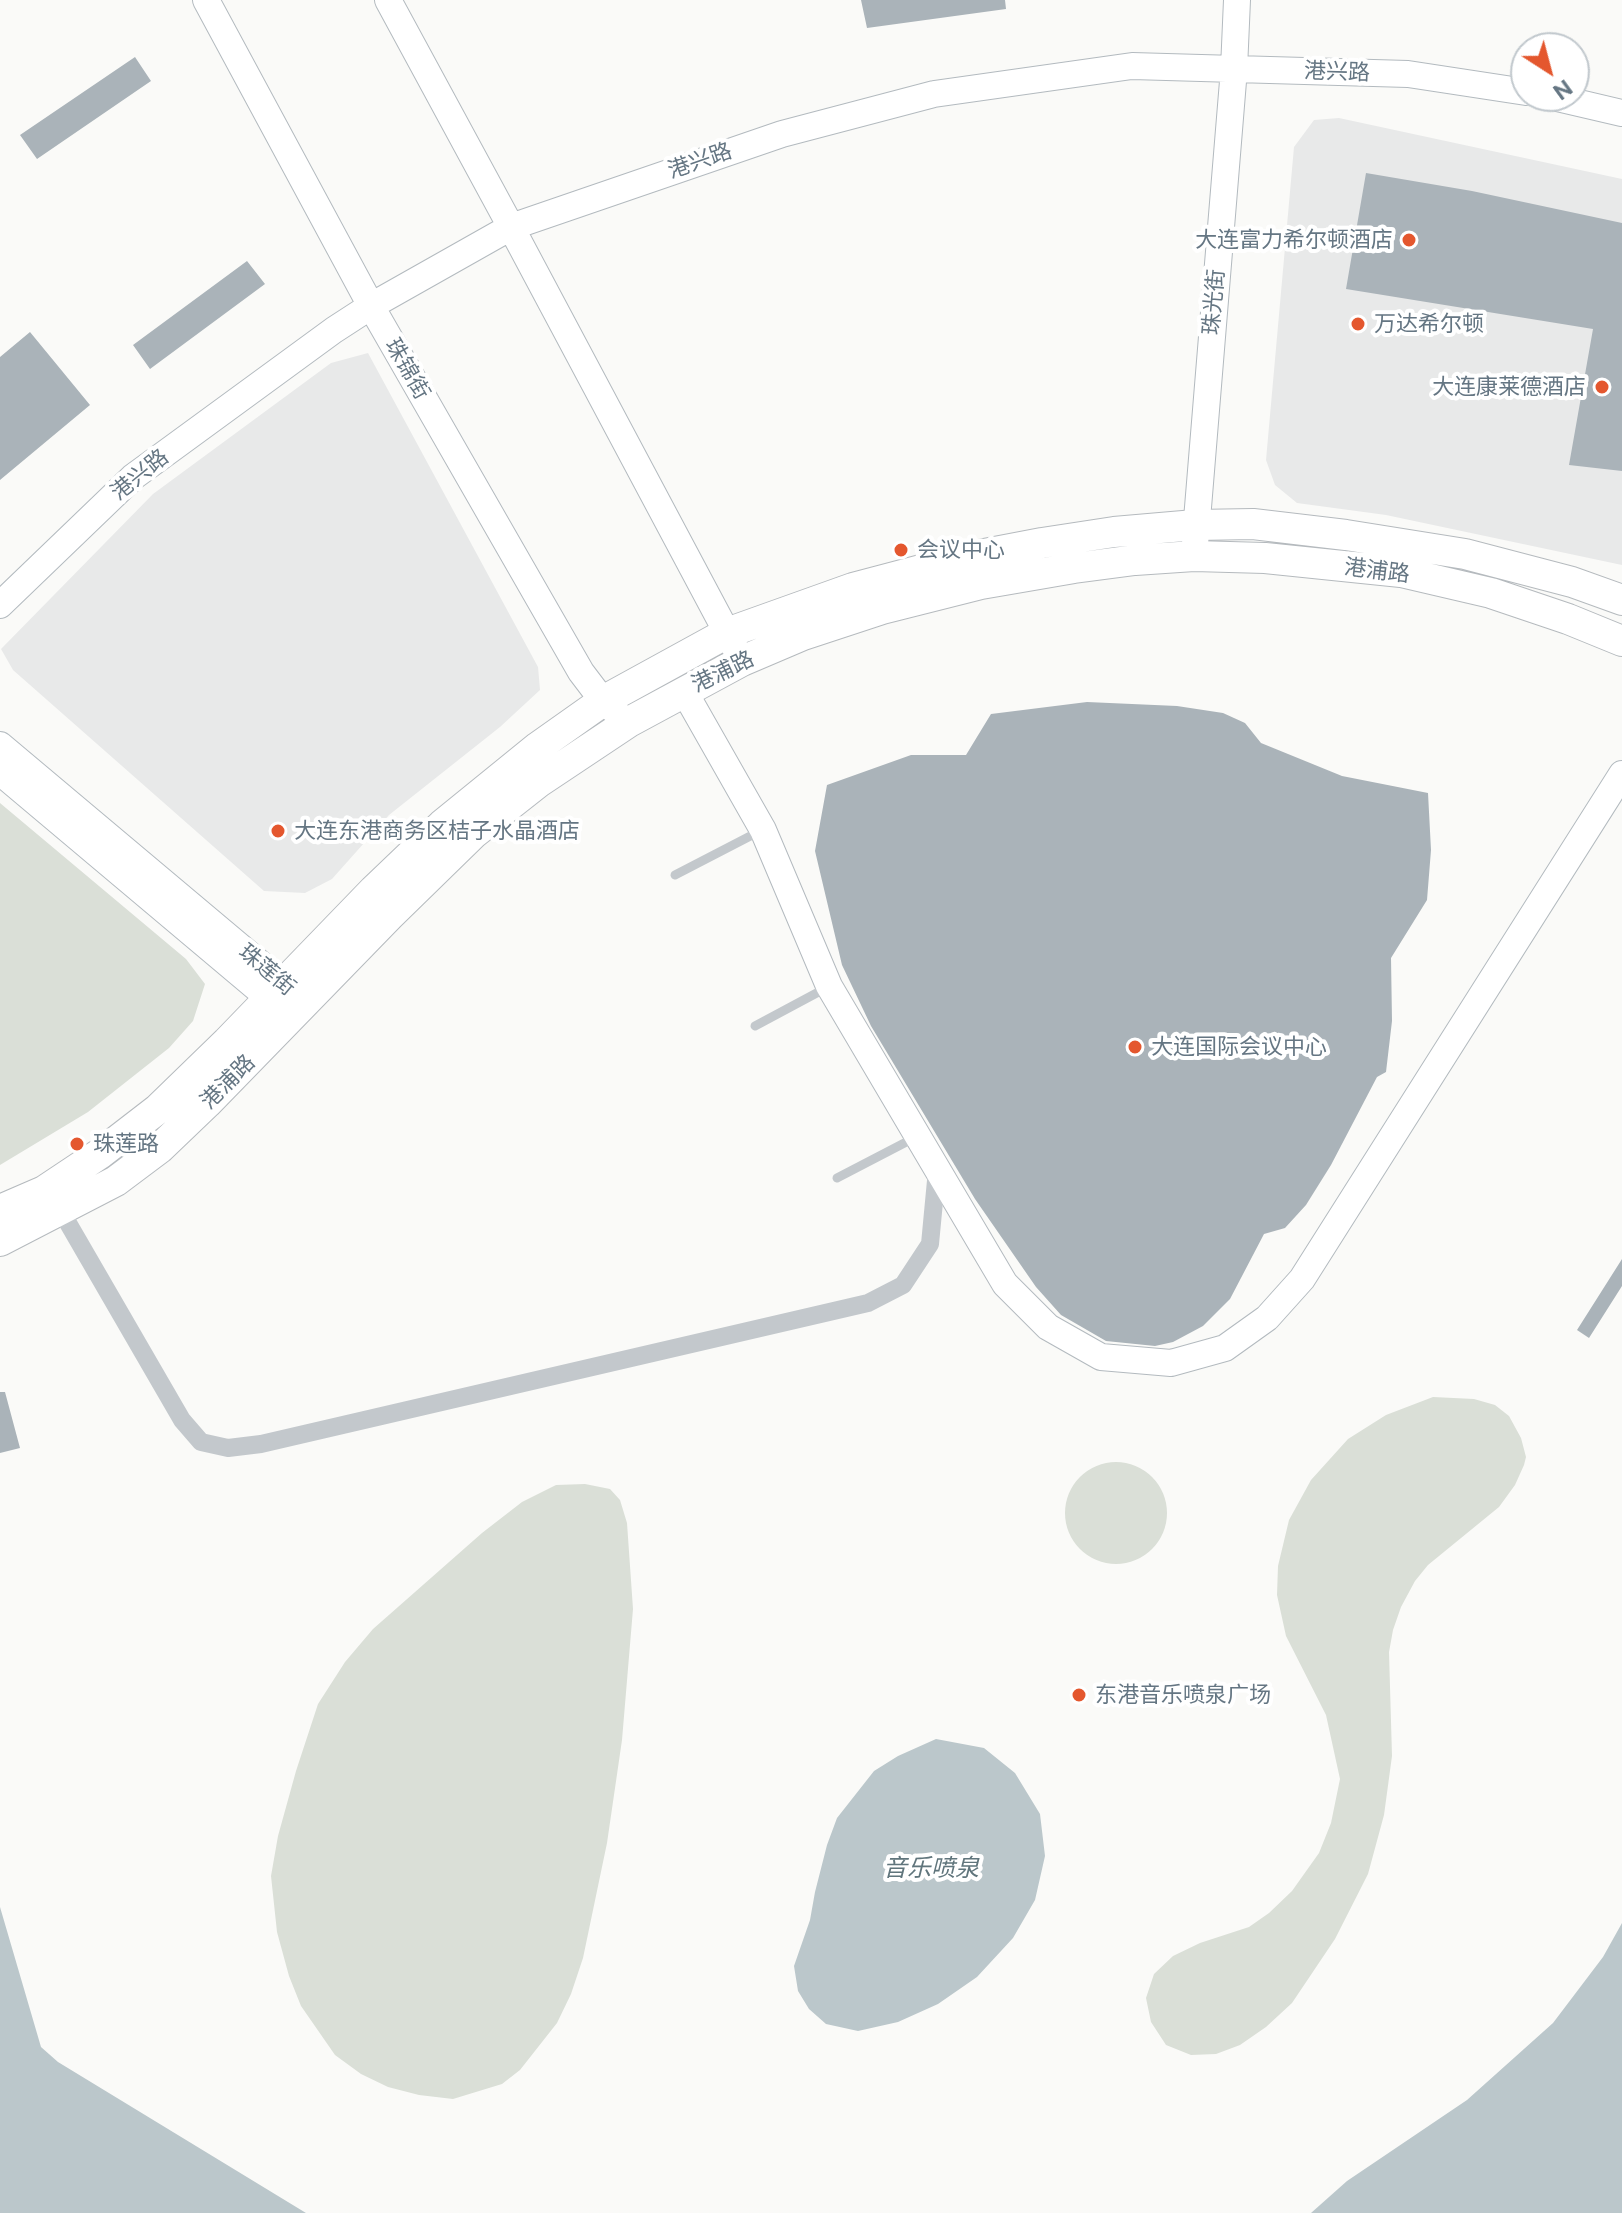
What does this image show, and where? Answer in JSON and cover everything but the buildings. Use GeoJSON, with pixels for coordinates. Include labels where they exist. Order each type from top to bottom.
{"type":"FeatureCollection","features":[{"type":"Feature","properties":{"kind":"main road","name":"珠锦街"},"geometry":{"type":"LineString","coordinates":[[206,0],[371,306],[581,672],[603,701],[629,722]]}},
{"type":"Feature","properties":{"kind":"main road"},"geometry":{"type":"LineString","coordinates":[[388,0],[742,661]]}},
{"type":"Feature","properties":{"kind":"main road","name":"珠光街"},"geometry":{"type":"LineString","coordinates":[[1194,556],[1237,0]]}},
{"type":"Feature","properties":{"kind":"main road","name":"港兴路"},"geometry":{"type":"LineString","coordinates":[[0,605],[133,477],[371,306],[511,227],[782,134],[934,94],[1132,66],[1408,74],[1510,90]]}},
{"type":"Feature","properties":{"kind":"main road"},"geometry":{"type":"LineString","coordinates":[[1590,106],[1622,113]]}},
{"type":"Feature","properties":{"kind":"main road","name":"港浦路"},"geometry":{"type":"LineString","coordinates":[[0,1210],[44,1191],[101,1153],[158,1109],[442,825],[538,747],[603,701],[727,633],[853,588],[974,556],[1114,532],[1195,525],[1268,526],[1465,554],[1572,582],[1622,600]]}},
{"type":"Feature","properties":{"kind":"main road","name":"港浦路"},"geometry":{"type":"LineString","coordinates":[[0,1241],[116,1181],[160,1148],[473,834],[539,782],[629,722],[684,691],[742,661],[803,635],[882,609],[981,584],[1089,566],[1194,556],[1265,558],[1401,572],[1491,593],[1622,641]]}},
{"type":"Feature","properties":{"kind":"main road"},"geometry":{"type":"LineString","coordinates":[[684,691],[763,830],[829,986],[1005,1284],[1048,1327],[1101,1357],[1171,1363],[1225,1348],[1267,1318],[1302,1279],[1622,774]]}},
{"type":"Feature","properties":{"kind":"main road","name":"珠莲街"},"geometry":{"type":"LineString","coordinates":[[0,745],[276,991]]}},
{"type":"Feature","properties":{"kind":"main road","name":"珠莲街"},"geometry":{"type":"LineString","coordinates":[[0,772],[276,991],[301,998],[298,1011]]}},
{"type":"Feature","properties":{"kind":"street"},"geometry":{"type":"LineString","coordinates":[[61,1211],[182,1420],[201,1442],[228,1448],[261,1444],[868,1303],[903,1285],[930,1244],[937,1170]]}},
{"type":"Feature","properties":{"kind":"lane"},"geometry":{"type":"LineString","coordinates":[[675,875],[763,830]]}},
{"type":"Feature","properties":{"kind":"lane"},"geometry":{"type":"LineString","coordinates":[[755,1026],[829,986]]}},
{"type":"Feature","properties":{"kind":"lane"},"geometry":{"type":"LineString","coordinates":[[837,1178],[917,1137]]}},
{"type":"Feature","properties":{"kind":"shaded area"},"geometry":{"type":"Polygon","coordinates":[[[1339,118],[1622,179],[1622,565],[1386,515],[1297,503],[1275,485],[1266,460],[1294,147],[1314,120],[1339,118]]]}},
{"type":"Feature","properties":{"kind":"shaded area"},"geometry":{"type":"Polygon","coordinates":[[[368,353],[538,667],[540,690],[500,727],[389,815],[332,879],[305,893],[264,891],[13,670],[1,649],[153,494],[331,363],[368,353]]]}},
{"type":"Feature","properties":{"kind":"shaded area"},"geometry":{"type":"Polygon","coordinates":[[[0,803],[186,959],[205,984],[193,1021],[169,1048],[88,1112],[0,1165],[0,803]]]}},
{"type":"Feature","properties":{"kind":"shaded area"},"geometry":{"type":"Polygon","coordinates":[[[1433,1397],[1474,1399],[1495,1405],[1509,1416],[1521,1438],[1526,1457],[1524,1465],[1515,1485],[1499,1507],[1428,1565],[1401,1607],[1389,1652],[1392,1756],[1384,1815],[1368,1874],[1335,1939],[1292,2003],[1266,2027],[1240,2045],[1216,2054],[1191,2055],[1166,2045],[1151,2022],[1146,1998],[1154,1974],[1173,1956],[1200,1943],[1249,1927],[1292,1891],[1319,1853],[1331,1823],[1340,1779],[1326,1715],[1286,1636],[1277,1595],[1278,1566],[1289,1520],[1311,1480],[1348,1439],[1386,1415],[1433,1397]]]}},
{"type":"Feature","properties":{"kind":"shaded area"},"geometry":{"type":"Polygon","coordinates":[[[1116,1462],[1136,1465],[1159,1484],[1164,1493],[1167,1513],[1164,1533],[1145,1556],[1136,1561],[1116,1564],[1096,1561],[1073,1542],[1068,1533],[1065,1513],[1068,1493],[1087,1470],[1096,1465],[1116,1462]]]}},
{"type":"Feature","properties":{"kind":"shaded area"},"geometry":{"type":"Polygon","coordinates":[[[585,1484],[610,1489],[620,1500],[627,1523],[633,1609],[622,1740],[607,1843],[583,1958],[557,2023],[520,2070],[502,2084],[453,2099],[388,2087],[361,2074],[335,2055],[301,2006],[289,1976],[277,1932],[271,1876],[278,1836],[296,1771],[318,1704],[345,1662],[373,1629],[522,1502],[556,1485],[585,1484]]]}},
{"type":"Feature","properties":{"kind":"water","name":"音乐喷泉"},"geometry":{"type":"Polygon","coordinates":[[[936,1739],[984,1748],[1015,1773],[1040,1814],[1045,1856],[1035,1900],[1013,1938],[977,1977],[938,2004],[898,2022],[858,2031],[826,2024],[809,2009],[798,1991],[794,1966],[810,1920],[827,1845],[837,1818],[874,1771],[936,1739]]]}},
{"type":"Feature","properties":{"kind":"water"},"geometry":{"type":"Polygon","coordinates":[[[0,1907],[41,2047],[58,2062],[306,2213],[0,2213],[0,1907]]]}},
{"type":"Feature","properties":{"kind":"water"},"geometry":{"type":"Polygon","coordinates":[[[1622,1923],[1622,2213],[1311,2213],[1347,2181],[1467,2100],[1553,2023],[1603,1957],[1622,1923]]]}},
{"type":"Feature","properties":{"kind":"place","name":"大连富力希尔顿酒店"},"geometry":{"type":"Point","coordinates":[1409,240]}},
{"type":"Feature","properties":{"kind":"place","name":"万达希尔顿"},"geometry":{"type":"Point","coordinates":[1358,324]}},
{"type":"Feature","properties":{"kind":"place","name":"大连康莱德酒店"},"geometry":{"type":"Point","coordinates":[1602,387]}},
{"type":"Feature","properties":{"kind":"place","name":"会议中心"},"geometry":{"type":"Point","coordinates":[901,550]}},
{"type":"Feature","properties":{"kind":"place","name":"大连东港商务区桔子水晶酒店"},"geometry":{"type":"Point","coordinates":[278,831]}},
{"type":"Feature","properties":{"kind":"place","name":"大连国际会议中心"},"geometry":{"type":"Point","coordinates":[1135,1047]}},
{"type":"Feature","properties":{"kind":"place","name":"珠莲路"},"geometry":{"type":"Point","coordinates":[77,1144]}},
{"type":"Feature","properties":{"kind":"place","name":"东港音乐喷泉广场"},"geometry":{"type":"Point","coordinates":[1079,1695]}}]}
